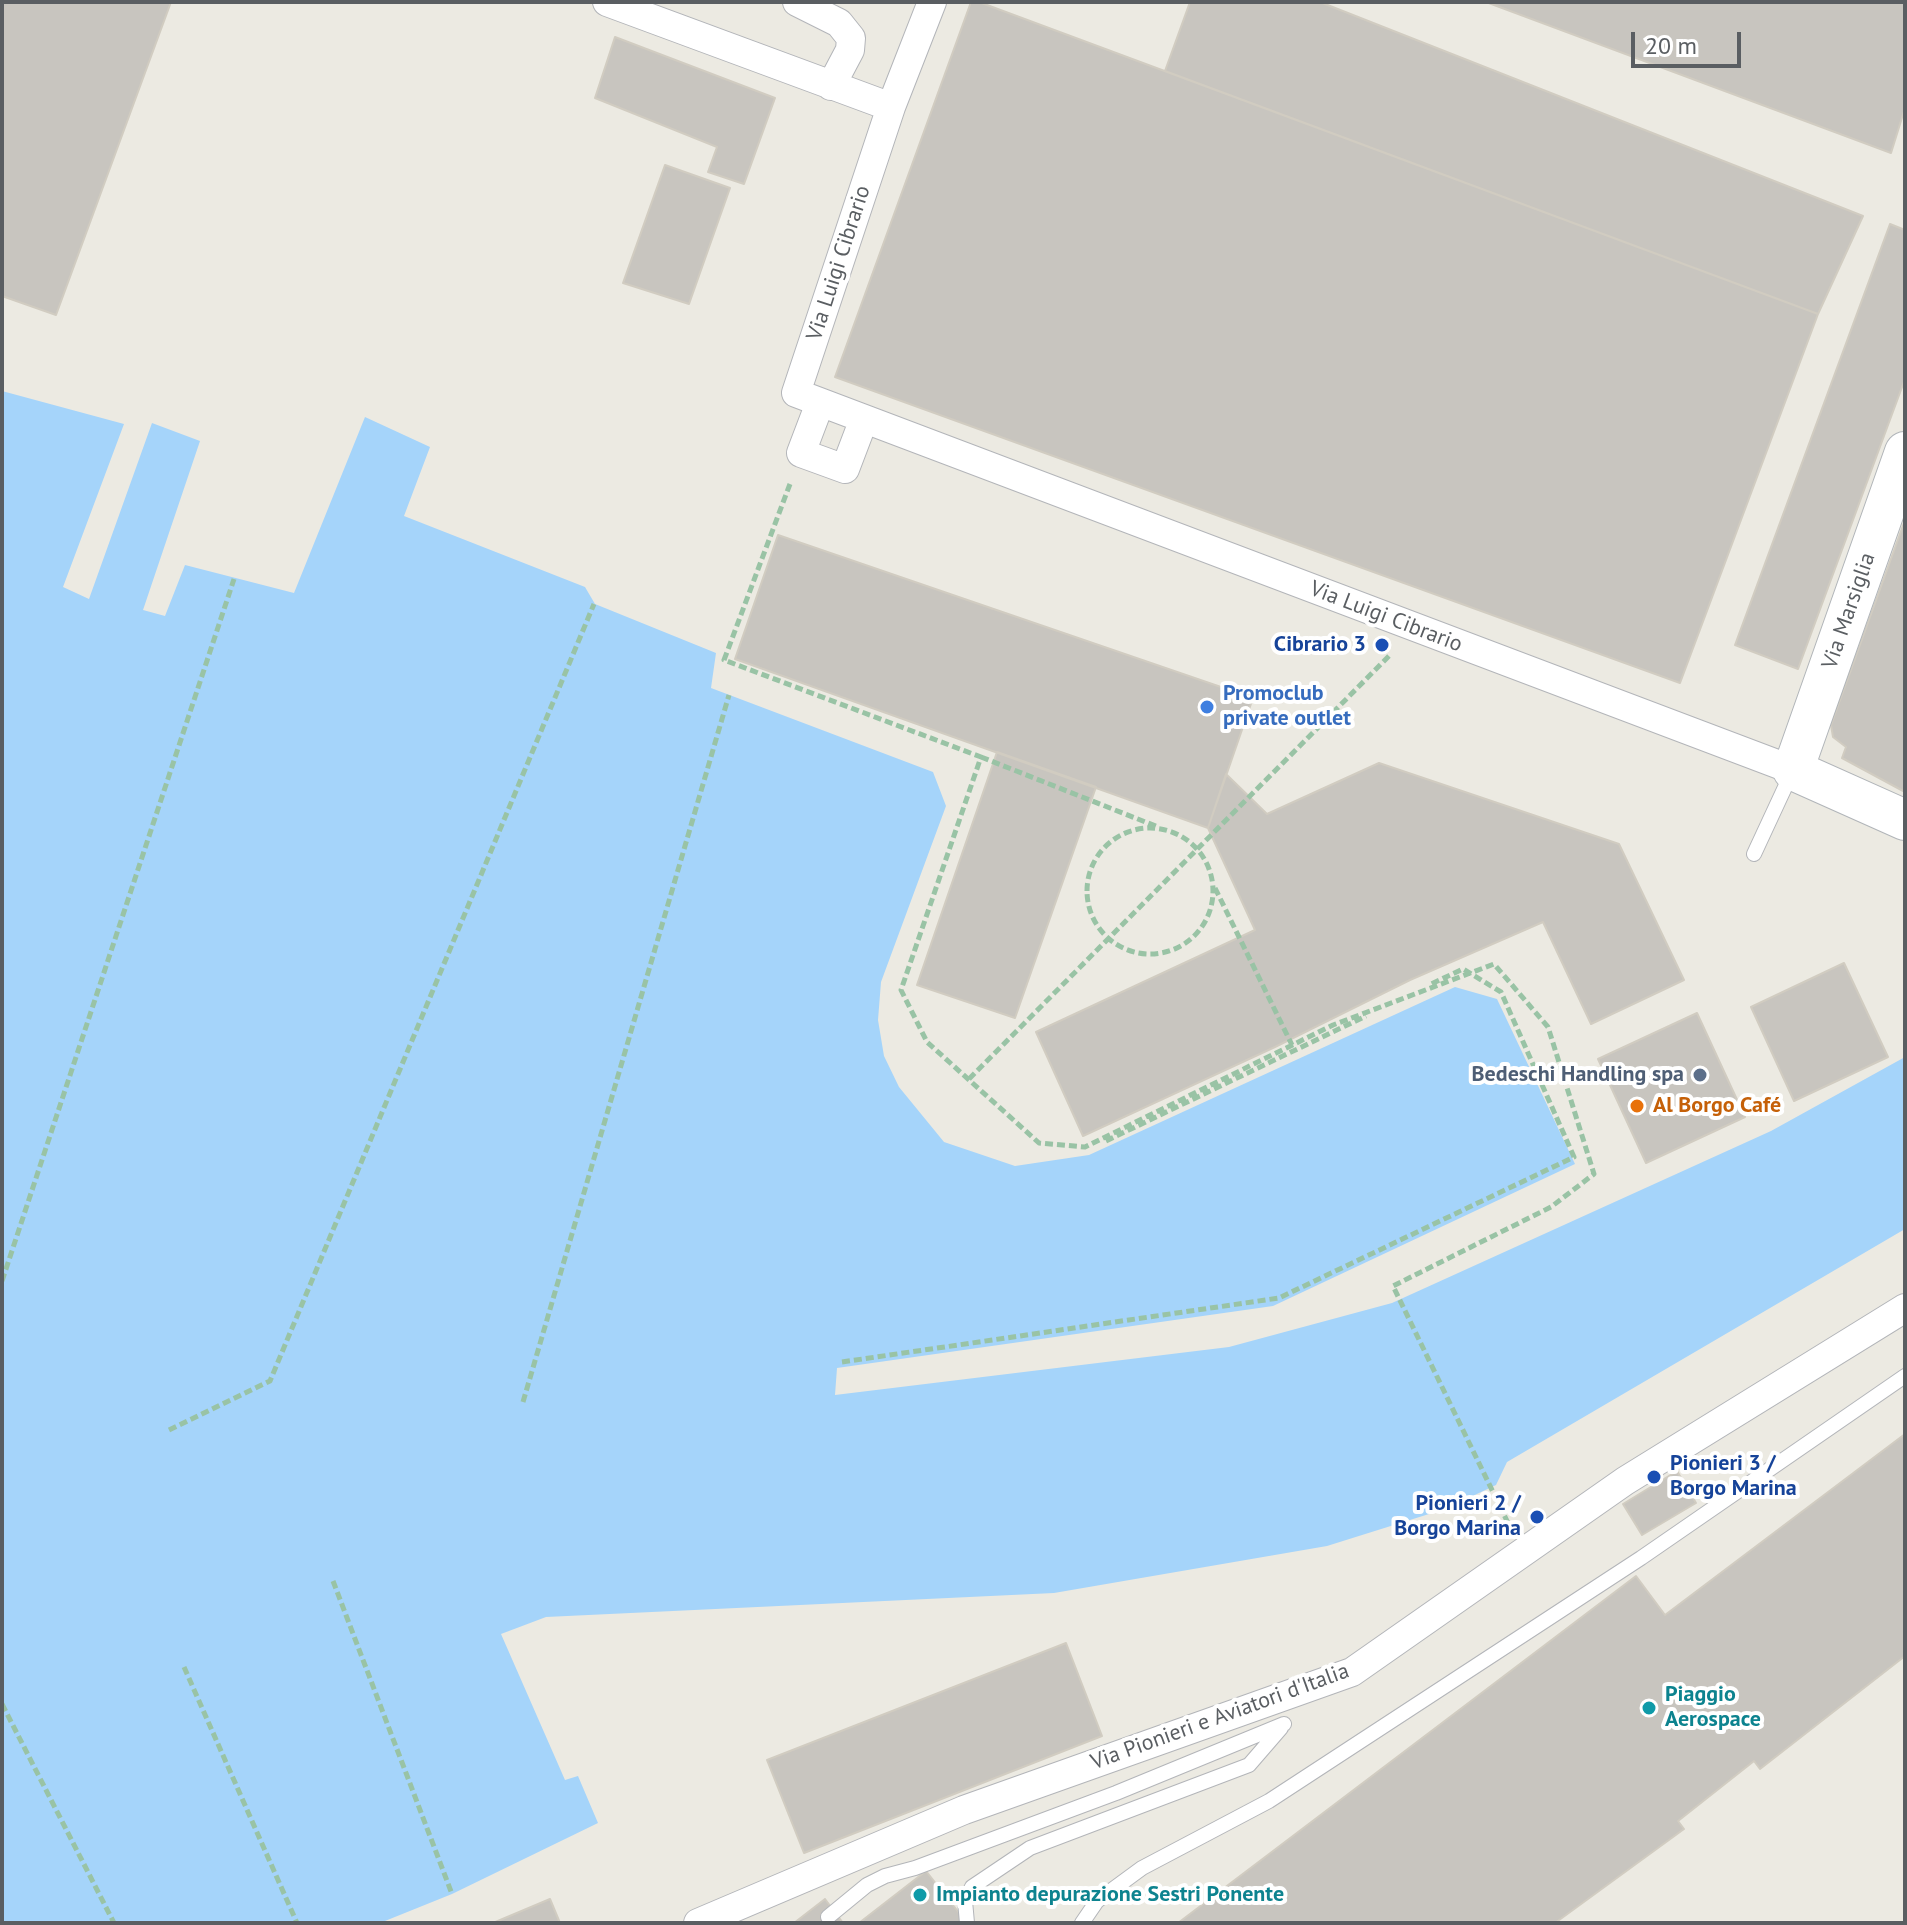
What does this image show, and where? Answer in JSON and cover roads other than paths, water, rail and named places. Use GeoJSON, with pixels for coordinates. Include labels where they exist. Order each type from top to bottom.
{"type":"FeatureCollection","features":[{"type":"Feature","properties":{"kind":"street"},"geometry":{"type":"LineString","coordinates":[[607,2],[891,107]]}},
{"type":"Feature","properties":{"kind":"street"},"geometry":{"type":"LineString","coordinates":[[797,2],[839,23],[851,38],[850,50],[831,86]]}},
{"type":"Feature","properties":{"kind":"street","name":"Via Luigi Cibrario"},"geometry":{"type":"LineString","coordinates":[[932,2],[891,107],[796,393],[1793,770],[1905,820]]}},
{"type":"Feature","properties":{"kind":"street"},"geometry":{"type":"LineString","coordinates":[[820,403],[801,453],[845,469],[864,419]]}},
{"type":"Feature","properties":{"kind":"street","name":"Via Marsiglia"},"geometry":{"type":"LineString","coordinates":[[1793,770],[1905,452]]}},
{"type":"Feature","properties":{"kind":"street","name":"Via Pionieri e Aviatori d'Italia"},"geometry":{"type":"LineString","coordinates":[[698,1923],[964,1810],[1193,1726],[1280,1712],[1352,1672],[1625,1481],[1905,1308]]}},
{"type":"Feature","properties":{"kind":"lane"},"geometry":{"type":"LineString","coordinates":[[1754,854],[1793,770]]}},
{"type":"Feature","properties":{"kind":"lane"},"geometry":{"type":"LineString","coordinates":[[1082,1923],[1097,1901],[1142,1868],[1269,1801],[1641,1558],[1905,1376]]}},
{"type":"Feature","properties":{"kind":"lane"},"geometry":{"type":"LineString","coordinates":[[828,1917],[867,1885],[885,1876],[915,1868],[1116,1793],[1280,1712]]}},
{"type":"Feature","properties":{"kind":"lane"},"geometry":{"type":"LineString","coordinates":[[967,1923],[965,1901],[972,1887],[1030,1848],[1249,1765],[1280,1712]]}},
{"type":"Feature","properties":{"kind":"water"},"geometry":{"type":"Polygon","coordinates":[[[2,391],[124,424],[63,587],[89,599],[152,423],[200,441],[143,610],[165,616],[185,565],[294,593],[365,417],[430,447],[404,516],[585,587],[595,604],[716,653],[711,688],[933,772],[946,806],[881,982],[878,1020],[884,1056],[899,1087],[944,1142],[1015,1166],[1089,1155],[1455,987],[1497,999],[1575,1164],[1273,1306],[837,1368],[835,1395],[1229,1347],[1392,1303],[1771,1131],[1905,1057],[1905,1229],[1507,1462],[1496,1485],[1445,1509],[1327,1546],[1054,1593],[546,1617],[501,1634],[565,1780],[578,1776],[598,1823],[452,1894],[380,1923],[2,1923],[2,391]]]}},
{"type":"Feature","properties":{"kind":"place","name":"Cibrario 3"},"geometry":{"type":"Point","coordinates":[1382,645]}},
{"type":"Feature","properties":{"kind":"place","name":"Promoclub private outlet"},"geometry":{"type":"Point","coordinates":[1207,707]}},
{"type":"Feature","properties":{"kind":"place","name":"Bedeschi Handling spa"},"geometry":{"type":"Point","coordinates":[1700,1075]}},
{"type":"Feature","properties":{"kind":"place","name":"Al Borgo Café"},"geometry":{"type":"Point","coordinates":[1637,1106]}},
{"type":"Feature","properties":{"kind":"place","name":"Pionieri 3 / Borgo Marina"},"geometry":{"type":"Point","coordinates":[1654,1477]}},
{"type":"Feature","properties":{"kind":"place","name":"Pionieri 2 / Borgo Marina"},"geometry":{"type":"Point","coordinates":[1537,1517]}},
{"type":"Feature","properties":{"kind":"place","name":"Piaggio Aerospace"},"geometry":{"type":"Point","coordinates":[1649,1708]}},
{"type":"Feature","properties":{"kind":"place","name":"Impianto depurazione Sestri Ponente"},"geometry":{"type":"Point","coordinates":[920,1895]}}]}
